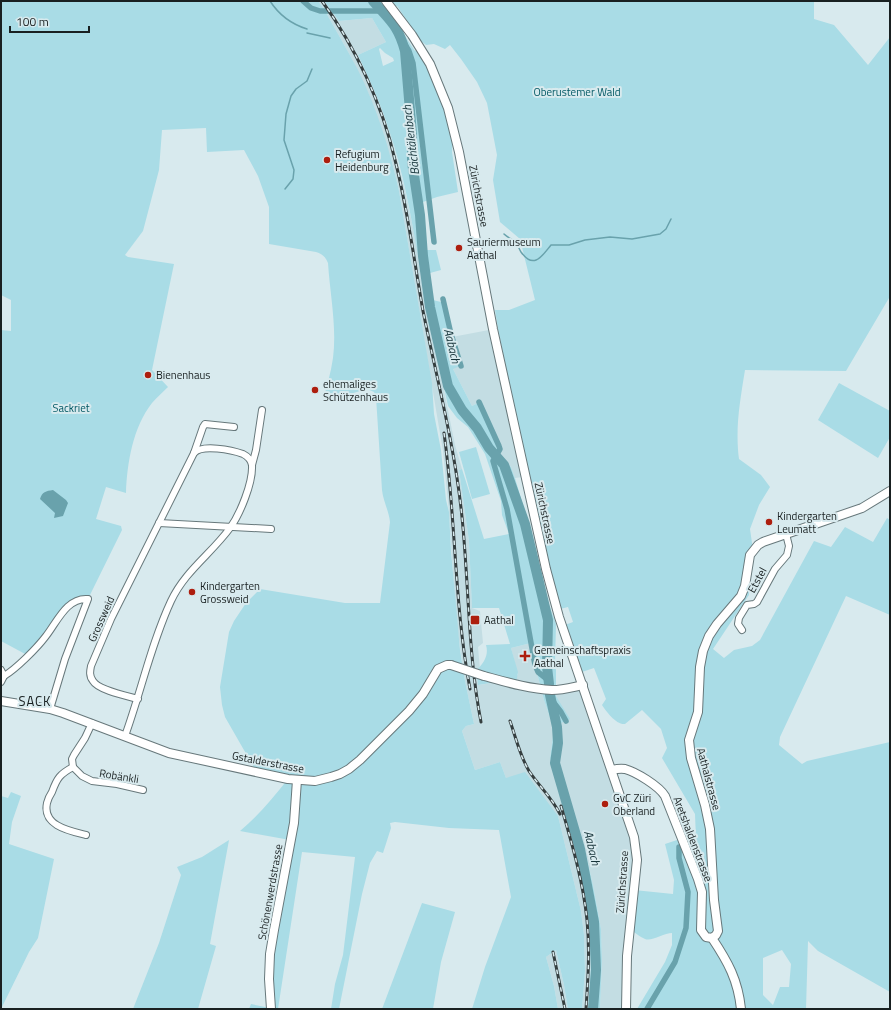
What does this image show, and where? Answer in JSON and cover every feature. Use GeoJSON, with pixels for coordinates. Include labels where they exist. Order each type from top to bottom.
{"type":"FeatureCollection","features":[{"type":"Feature","properties":{"kind":"street","name":"Zürichstrasse"},"geometry":{"type":"LineString","coordinates":[[386,1],[405,25],[430,64],[437,78],[450,114],[481,261],[493,329],[538,537],[558,614],[631,825],[637,853],[637,866],[627,956],[626,1009]]}},
{"type":"Feature","properties":{"kind":"street"},"geometry":{"type":"LineString","coordinates":[[125,736],[159,630],[175,592],[192,569],[231,526],[246,496],[256,450],[262,410]]}},
{"type":"Feature","properties":{"kind":"street","name":"Grossweid"},"geometry":{"type":"LineString","coordinates":[[138,699],[95,685],[91,680],[90,674],[92,666],[111,619],[194,453],[202,427],[205,424],[234,427]]}},
{"type":"Feature","properties":{"kind":"street"},"geometry":{"type":"LineString","coordinates":[[194,453],[199,449],[208,448],[238,452],[247,456],[252,465]]}},
{"type":"Feature","properties":{"kind":"street","name":"Aathalstrasse"},"geometry":{"type":"LineString","coordinates":[[712,938],[718,931],[714,900],[710,829],[688,746],[698,706],[703,651],[711,632],[743,591],[750,554],[753,550],[763,542],[862,508],[890,491]]}},
{"type":"Feature","properties":{"kind":"street"},"geometry":{"type":"LineString","coordinates":[[158,523],[271,528]]}},
{"type":"Feature","properties":{"kind":"street","name":"Etstel"},"geometry":{"type":"LineString","coordinates":[[742,630],[738,624],[739,618],[747,605],[754,604],[756,602],[775,569],[787,555],[789,546],[786,534]]}},
{"type":"Feature","properties":{"kind":"street"},"geometry":{"type":"LineString","coordinates":[[2,679],[37,646],[68,606],[79,599],[88,599],[65,659],[50,709]]}},
{"type":"Feature","properties":{"kind":"street","name":"Gstalderstrasse"},"geometry":{"type":"LineString","coordinates":[[1,701],[50,709],[92,723],[169,753],[298,780],[315,780],[331,777],[348,769],[360,760],[409,711],[423,694],[438,669],[442,666],[451,665],[484,676],[548,690],[560,690],[583,685]]}},
{"type":"Feature","properties":{"kind":"street"},"geometry":{"type":"LineString","coordinates":[[1,670],[2,679]]}},
{"type":"Feature","properties":{"kind":"street"},"geometry":{"type":"LineString","coordinates":[[86,835],[65,830],[57,825],[47,813],[47,804],[56,779],[73,766],[72,759],[74,754],[85,738],[92,723]]}},
{"type":"Feature","properties":{"kind":"street","name":"Robänkli"},"geometry":{"type":"LineString","coordinates":[[73,766],[82,776],[92,781],[117,784],[143,790]]}},
{"type":"Feature","properties":{"kind":"street","name":"Aretshaldenstrasse"},"geometry":{"type":"LineString","coordinates":[[612,770],[622,769],[629,771],[655,785],[663,792],[702,892],[701,930],[706,937],[712,938],[724,955],[734,976],[739,993],[741,1009]]}},
{"type":"Feature","properties":{"kind":"street","name":"Schönenwerdstrasse"},"geometry":{"type":"LineString","coordinates":[[271,1009],[269,978],[270,954],[294,823],[298,780]]}},
{"type":"Feature","properties":{"kind":"shaded area"},"geometry":{"type":"Polygon","coordinates":[[[318,1],[324,1],[339,21],[372,18],[386,42],[358,55],[390,132],[405,190],[455,445],[462,469],[459,470],[469,541],[472,608],[480,611],[483,643],[478,647],[480,670],[479,685],[504,681],[518,675],[511,648],[531,643],[544,700],[554,729],[550,758],[574,842],[585,889],[588,910],[591,965],[588,1009],[582,1009],[585,971],[584,935],[581,911],[558,816],[506,778],[500,762],[475,770],[462,731],[466,726],[474,724],[465,681],[456,619],[449,512],[443,451],[399,191],[392,162],[369,95],[352,59],[318,1]]]}},
{"type":"Feature","properties":{"kind":"shaded area"},"geometry":{"type":"Polygon","coordinates":[[[489,330],[523,477],[515,478],[511,467],[499,453],[480,402],[472,406],[453,369],[452,337],[489,330]]]}},
{"type":"Feature","properties":{"kind":"shaded area"},"geometry":{"type":"Polygon","coordinates":[[[53,490],[68,503],[63,516],[54,518],[55,513],[40,499],[45,492],[53,490]]]}},
{"type":"Feature","properties":{"kind":"shaded area"},"geometry":{"type":"Polygon","coordinates":[[[583,685],[634,837],[626,1009],[600,1009],[602,962],[601,929],[584,846],[558,763],[562,734],[559,703],[556,696],[556,690],[583,685]]]}},
{"type":"Feature","properties":{"kind":"shaded area"},"geometry":{"type":"Polygon","coordinates":[[[556,950],[568,1009],[558,1009],[554,986],[546,957],[556,950]]]}},
{"type":"Feature","properties":{"kind":"green space","name":"Sackriet"},"geometry":{"type":"Polygon","coordinates":[[[1,1],[318,1],[324,9],[365,84],[387,145],[399,191],[432,383],[434,414],[441,450],[446,500],[449,512],[460,650],[474,724],[466,726],[462,731],[475,770],[500,762],[506,778],[525,772],[558,816],[581,911],[584,935],[585,971],[582,1009],[568,1009],[556,950],[546,957],[554,986],[558,1009],[472,1009],[485,967],[511,897],[499,830],[449,828],[395,822],[390,823],[391,828],[383,853],[377,851],[370,863],[362,894],[339,1009],[331,1009],[335,984],[343,955],[355,857],[302,852],[278,1009],[249,1009],[251,1004],[270,1008],[269,987],[290,840],[240,831],[265,806],[288,779],[256,771],[225,717],[220,687],[229,632],[234,621],[246,603],[260,589],[345,603],[380,603],[390,522],[382,490],[376,397],[374,392],[367,389],[340,397],[323,400],[331,368],[334,346],[334,322],[328,263],[323,256],[316,252],[269,244],[269,207],[258,176],[244,150],[207,152],[206,128],[162,130],[159,170],[143,231],[125,255],[128,257],[174,264],[152,370],[168,387],[152,403],[140,423],[132,446],[126,493],[106,487],[96,519],[121,526],[122,530],[88,599],[75,601],[27,655],[1,641],[1,330],[11,331],[11,300],[1,295],[1,1]]]}},
{"type":"Feature","properties":{"kind":"green space","name":"Oberustemer Wald"},"geometry":{"type":"Polygon","coordinates":[[[324,1],[814,1],[814,19],[834,25],[868,65],[890,37],[890,298],[846,371],[745,370],[738,426],[739,459],[761,475],[770,487],[759,505],[750,529],[753,550],[749,595],[713,649],[724,658],[734,650],[752,646],[760,640],[814,541],[831,547],[845,527],[873,542],[887,518],[890,520],[890,615],[846,596],[780,737],[779,745],[802,764],[807,761],[890,742],[890,992],[818,951],[808,941],[806,1009],[637,1009],[665,962],[672,945],[672,933],[648,940],[641,937],[629,928],[634,890],[673,894],[674,880],[665,844],[683,838],[693,864],[697,864],[695,814],[662,758],[667,748],[661,729],[642,710],[625,724],[615,720],[602,705],[606,699],[594,668],[579,673],[562,626],[573,622],[568,607],[560,609],[542,538],[498,329],[495,310],[509,310],[535,300],[520,239],[500,222],[493,180],[497,155],[487,103],[477,82],[450,45],[445,49],[434,44],[426,45],[421,41],[397,6],[382,11],[390,14],[415,51],[421,48],[453,127],[452,152],[458,192],[423,202],[426,250],[436,250],[441,270],[430,273],[427,251],[433,300],[445,303],[452,337],[462,365],[453,369],[472,406],[480,402],[500,445],[501,449],[499,453],[511,467],[528,522],[548,602],[556,624],[556,696],[570,719],[561,723],[562,734],[558,763],[584,846],[601,929],[602,961],[600,1009],[588,1009],[591,965],[588,910],[585,889],[574,842],[550,758],[554,729],[544,700],[531,643],[511,648],[518,672],[516,684],[504,681],[478,685],[477,670],[485,659],[487,652],[486,645],[510,644],[499,608],[472,608],[469,541],[459,470],[462,469],[484,539],[509,534],[502,515],[501,501],[485,454],[468,427],[457,418],[448,406],[430,323],[412,220],[402,175],[389,130],[375,92],[358,55],[386,42],[372,18],[339,21],[324,1]],[[380,48],[383,66],[394,61],[393,58],[380,48]],[[782,950],[763,958],[763,995],[773,1005],[780,987],[789,987],[791,964],[782,950]]]}},
{"type":"Feature","properties":{"kind":"green space"},"geometry":{"type":"Polygon","coordinates":[[[839,383],[890,411],[890,437],[878,458],[818,420],[839,383]]]}},
{"type":"Feature","properties":{"kind":"green space"},"geometry":{"type":"Polygon","coordinates":[[[476,447],[490,494],[472,499],[459,452],[476,447]]]}},
{"type":"Feature","properties":{"kind":"green space"},"geometry":{"type":"Polygon","coordinates":[[[11,792],[21,796],[12,822],[9,844],[54,859],[38,938],[29,952],[1,1009],[1,796],[8,798],[11,792]]]}},
{"type":"Feature","properties":{"kind":"green space"},"geometry":{"type":"Polygon","coordinates":[[[229,840],[210,944],[216,946],[198,1009],[133,1009],[159,943],[181,875],[177,867],[202,857],[229,840]]]}},
{"type":"Feature","properties":{"kind":"green space"},"geometry":{"type":"Polygon","coordinates":[[[422,903],[455,912],[441,962],[433,1009],[382,1009],[422,903]]]}},
{"type":"Feature","properties":{"kind":"waterway"},"geometry":{"type":"LineString","coordinates":[[270,1],[277,11],[286,18],[307,29]]}},
{"type":"Feature","properties":{"kind":"waterway"},"geometry":{"type":"LineString","coordinates":[[303,1],[311,8],[320,11],[382,11]]}},
{"type":"Feature","properties":{"kind":"waterway","name":"Aabach"},"geometry":{"type":"LineString","coordinates":[[373,1],[396,29],[405,51],[412,135],[412,162],[420,215],[423,256],[430,307],[448,386],[462,410],[477,428],[489,448],[504,465],[525,524],[548,620],[547,667],[549,684]]}},
{"type":"Feature","properties":{"kind":"waterway"},"geometry":{"type":"LineString","coordinates":[[307,33],[330,38]]}},
{"type":"Feature","properties":{"kind":"waterway","name":"Bächtälenbach"},"geometry":{"type":"LineString","coordinates":[[401,38],[409,51],[413,63],[434,242]]}},
{"type":"Feature","properties":{"kind":"waterway"},"geometry":{"type":"LineString","coordinates":[[285,189],[293,179],[294,170],[284,140],[286,114],[291,96],[296,89],[307,81],[312,69]]}},
{"type":"Feature","properties":{"kind":"waterway"},"geometry":{"type":"LineString","coordinates":[[504,234],[515,242],[526,257],[534,261],[541,257],[551,245],[569,245],[585,240],[610,237],[632,239],[660,234],[666,229],[671,219]]}},
{"type":"Feature","properties":{"kind":"waterway"},"geometry":{"type":"LineString","coordinates":[[443,299],[451,334],[461,366]]}},
{"type":"Feature","properties":{"kind":"waterway"},"geometry":{"type":"LineString","coordinates":[[479,402],[500,449],[493,461],[507,509],[535,665],[538,672],[548,680]]}},
{"type":"Feature","properties":{"kind":"waterway","name":"Aabach"},"geometry":{"type":"LineString","coordinates":[[550,695],[557,727],[558,743],[555,763],[580,849],[594,922],[596,970],[593,1009]]}},
{"type":"Feature","properties":{"kind":"waterway"},"geometry":{"type":"LineString","coordinates":[[551,699],[566,721]]}},
{"type":"Feature","properties":{"kind":"waterway"},"geometry":{"type":"LineString","coordinates":[[647,1009],[675,962],[686,928],[688,892],[679,858],[679,847]]}},
{"type":"Feature","properties":{"kind":"railway"},"geometry":{"type":"LineString","coordinates":[[322,1],[357,57],[375,97],[390,139],[400,179],[423,311],[450,439],[459,491],[469,620],[481,722]]}},
{"type":"Feature","properties":{"kind":"railway"},"geometry":{"type":"LineString","coordinates":[[444,433],[451,497],[461,625],[470,689]]}},
{"type":"Feature","properties":{"kind":"railway"},"geometry":{"type":"LineString","coordinates":[[510,721],[529,771],[560,814]]}},
{"type":"Feature","properties":{"kind":"railway"},"geometry":{"type":"LineString","coordinates":[[561,806],[580,877],[587,920],[589,953],[586,1009]]}},
{"type":"Feature","properties":{"kind":"railway"},"geometry":{"type":"LineString","coordinates":[[553,952],[565,1009]]}},
{"type":"Feature","properties":{"kind":"place","name":"Refugium Heidenburg"},"geometry":{"type":"Point","coordinates":[327,160]}},
{"type":"Feature","properties":{"kind":"place","name":"Sauriermuseum Aathal"},"geometry":{"type":"Point","coordinates":[459,248]}},
{"type":"Feature","properties":{"kind":"place","name":"Bienenhaus"},"geometry":{"type":"Point","coordinates":[148,375]}},
{"type":"Feature","properties":{"kind":"place","name":"ehemaliges Schützenhaus"},"geometry":{"type":"Point","coordinates":[315,390]}},
{"type":"Feature","properties":{"kind":"place","name":"Kindergarten Leumatt"},"geometry":{"type":"Point","coordinates":[769,522]}},
{"type":"Feature","properties":{"kind":"place","name":"Kindergarten Grossweid"},"geometry":{"type":"Point","coordinates":[192,592]}},
{"type":"Feature","properties":{"kind":"place","name":"Aathal"},"geometry":{"type":"Point","coordinates":[475,620]}},
{"type":"Feature","properties":{"kind":"place","name":"Gemeinschaftspraxis Aathal"},"geometry":{"type":"Point","coordinates":[525,656]}},
{"type":"Feature","properties":{"kind":"place","name":"GvC Züri Oberland"},"geometry":{"type":"Point","coordinates":[605,804]}},
{"type":"Feature","properties":{"kind":"district","name":"SACK"},"geometry":{"type":"Point","coordinates":[35,701]}}]}
